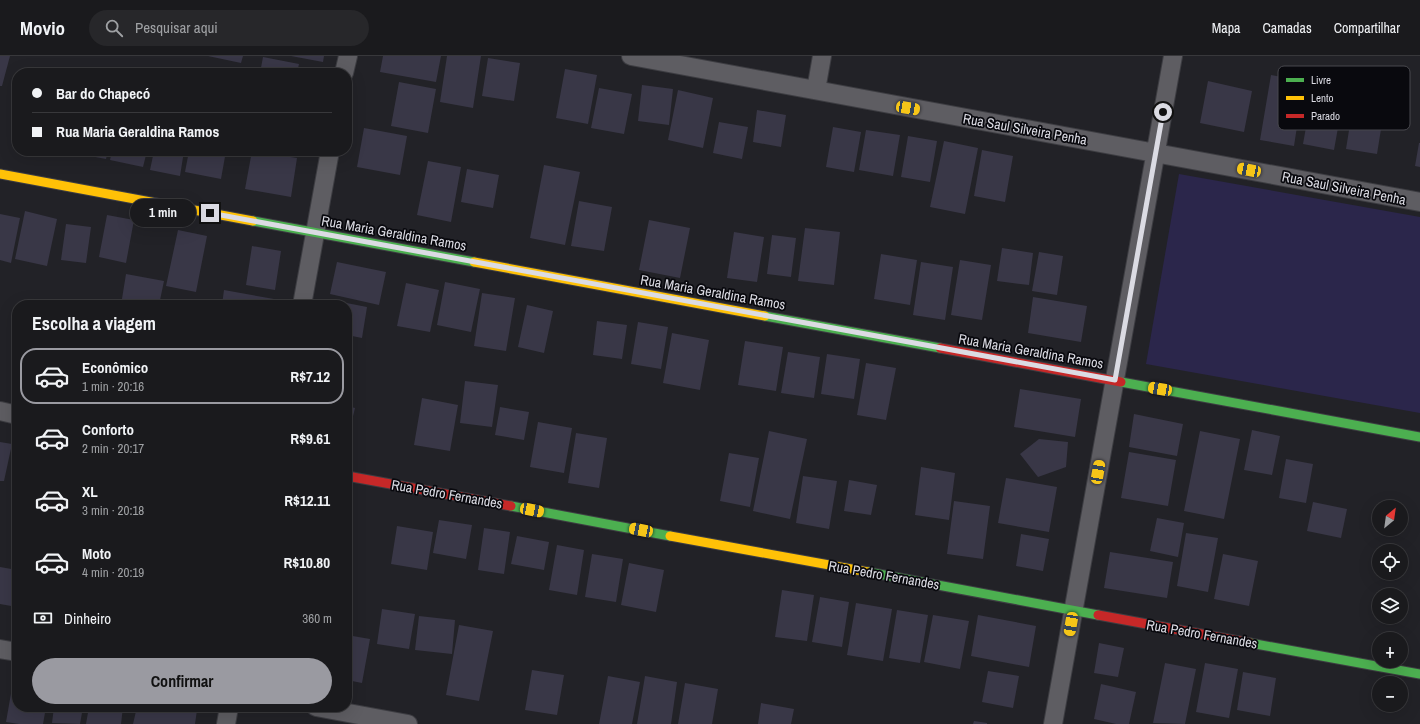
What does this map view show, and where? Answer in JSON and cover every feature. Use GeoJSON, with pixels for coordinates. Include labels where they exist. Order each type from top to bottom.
{"type":"FeatureCollection","features":[{"type":"Feature","properties":{"kind":"street"},"geometry":{"type":"LineString","coordinates":[[345,68],[348,56]]}},
{"type":"Feature","properties":{"kind":"street","name":"Rua Saul Silveira Penha"},"geometry":{"type":"LineString","coordinates":[[631,56],[1420,202]]}},
{"type":"Feature","properties":{"kind":"street"},"geometry":{"type":"LineString","coordinates":[[816,90],[822,56]]}},
{"type":"Feature","properties":{"kind":"street"},"geometry":{"type":"LineString","coordinates":[[1053,724],[1173,56]]}},
{"type":"Feature","properties":{"kind":"street"},"geometry":{"type":"LineString","coordinates":[[303,300],[329,156]]}},
{"type":"Feature","properties":{"kind":"street","name":"Rua Maria Geraldina Ramos"},"geometry":{"type":"LineString","coordinates":[[0,174],[1420,437]]}},
{"type":"Feature","properties":{"kind":"street"},"geometry":{"type":"LineString","coordinates":[[0,411],[12,414]]}},
{"type":"Feature","properties":{"kind":"street","name":"Rua Pedro Fernandes"},"geometry":{"type":"LineString","coordinates":[[352,477],[1420,674]]}},
{"type":"Feature","properties":{"kind":"street"},"geometry":{"type":"LineString","coordinates":[[0,649],[12,651]]}},
{"type":"Feature","properties":{"kind":"street"},"geometry":{"type":"LineString","coordinates":[[226,724],[228,712]]}},
{"type":"Feature","properties":{"kind":"street"},"geometry":{"type":"LineString","coordinates":[[343,712],[408,724]]}},
{"type":"Feature","properties":{"kind":"shaded area"},"geometry":{"type":"Polygon","coordinates":[[[1179,174],[1420,217],[1420,413],[1146,364],[1179,174]]]}},
{"type":"Feature","properties":{"kind":"building"},"geometry":{"type":"Polygon","coordinates":[[[0,56],[10,56],[2,86],[0,86],[0,56]]]}},
{"type":"Feature","properties":{"kind":"building"},"geometry":{"type":"Polygon","coordinates":[[[208,56],[243,56],[241,63],[208,56]]]}},
{"type":"Feature","properties":{"kind":"building"},"geometry":{"type":"Polygon","coordinates":[[[291,56],[324,56],[323,62],[291,56]]]}},
{"type":"Feature","properties":{"kind":"building"},"geometry":{"type":"Polygon","coordinates":[[[383,56],[441,56],[436,82],[380,72],[383,56]]]}},
{"type":"Feature","properties":{"kind":"building"},"geometry":{"type":"Polygon","coordinates":[[[447,56],[481,56],[473,108],[440,102],[447,56]]]}},
{"type":"Feature","properties":{"kind":"building"},"geometry":{"type":"Polygon","coordinates":[[[263,57],[299,64],[298,68],[261,68],[263,57]]]}},
{"type":"Feature","properties":{"kind":"building"},"geometry":{"type":"Polygon","coordinates":[[[488,58],[520,63],[514,101],[482,96],[488,58]]]}},
{"type":"Feature","properties":{"kind":"building"},"geometry":{"type":"Polygon","coordinates":[[[565,69],[597,75],[588,124],[556,118],[565,69]]]}},
{"type":"Feature","properties":{"kind":"building"},"geometry":{"type":"Polygon","coordinates":[[[1271,75],[1278,76],[1278,130],[1296,130],[1294,146],[1260,140],[1271,75]]]}},
{"type":"Feature","properties":{"kind":"building"},"geometry":{"type":"Polygon","coordinates":[[[1208,81],[1252,91],[1244,132],[1200,123],[1208,81]]]}},
{"type":"Feature","properties":{"kind":"building"},"geometry":{"type":"Polygon","coordinates":[[[399,82],[436,89],[428,133],[391,126],[399,82]]]}},
{"type":"Feature","properties":{"kind":"building"},"geometry":{"type":"Polygon","coordinates":[[[642,85],[673,89],[669,125],[638,121],[642,85]]]}},
{"type":"Feature","properties":{"kind":"building"},"geometry":{"type":"Polygon","coordinates":[[[599,88],[632,94],[624,134],[591,128],[599,88]]]}},
{"type":"Feature","properties":{"kind":"building"},"geometry":{"type":"Polygon","coordinates":[[[678,90],[713,98],[703,148],[668,140],[678,90]]]}},
{"type":"Feature","properties":{"kind":"building"},"geometry":{"type":"Polygon","coordinates":[[[757,110],[786,115],[781,147],[753,142],[757,110]]]}},
{"type":"Feature","properties":{"kind":"building"},"geometry":{"type":"Polygon","coordinates":[[[719,122],[748,127],[742,159],[713,153],[719,122]]]}},
{"type":"Feature","properties":{"kind":"building"},"geometry":{"type":"Polygon","coordinates":[[[833,127],[861,132],[854,172],[826,167],[833,127]]]}},
{"type":"Feature","properties":{"kind":"building"},"geometry":{"type":"Polygon","coordinates":[[[364,128],[407,136],[400,175],[357,167],[364,128]]]}},
{"type":"Feature","properties":{"kind":"building"},"geometry":{"type":"Polygon","coordinates":[[[866,130],[900,135],[893,176],[859,170],[866,130]]]}},
{"type":"Feature","properties":{"kind":"building"},"geometry":{"type":"Polygon","coordinates":[[[1306,130],[1338,130],[1334,150],[1303,144],[1306,130]]]}},
{"type":"Feature","properties":{"kind":"building"},"geometry":{"type":"Polygon","coordinates":[[[1349,130],[1381,130],[1377,154],[1346,149],[1349,130]]]}},
{"type":"Feature","properties":{"kind":"building"},"geometry":{"type":"Polygon","coordinates":[[[908,136],[937,141],[930,182],[901,177],[908,136]]]}},
{"type":"Feature","properties":{"kind":"building"},"geometry":{"type":"Polygon","coordinates":[[[944,141],[978,148],[965,214],[930,207],[944,141]]]}},
{"type":"Feature","properties":{"kind":"building"},"geometry":{"type":"Polygon","coordinates":[[[1420,143],[1420,167],[1415,166],[1420,143]]]}},
{"type":"Feature","properties":{"kind":"building"},"geometry":{"type":"Polygon","coordinates":[[[982,150],[1013,156],[1005,202],[974,196],[982,150]]]}},
{"type":"Feature","properties":{"kind":"building"},"geometry":{"type":"Polygon","coordinates":[[[90,156],[107,156],[106,159],[90,156]]]}},
{"type":"Feature","properties":{"kind":"building"},"geometry":{"type":"Polygon","coordinates":[[[111,156],[146,156],[143,167],[110,160],[111,156]]]}},
{"type":"Feature","properties":{"kind":"building"},"geometry":{"type":"Polygon","coordinates":[[[153,156],[183,156],[180,176],[150,170],[153,156]]]}},
{"type":"Feature","properties":{"kind":"building"},"geometry":{"type":"Polygon","coordinates":[[[188,156],[225,156],[221,179],[185,172],[188,156]]]}},
{"type":"Feature","properties":{"kind":"building"},"geometry":{"type":"Polygon","coordinates":[[[251,156],[284,156],[297,158],[291,197],[245,189],[251,156]]]}},
{"type":"Feature","properties":{"kind":"building"},"geometry":{"type":"Polygon","coordinates":[[[428,161],[461,167],[451,222],[417,215],[428,161]]]}},
{"type":"Feature","properties":{"kind":"building"},"geometry":{"type":"Polygon","coordinates":[[[544,165],[580,172],[565,245],[530,238],[544,165]]]}},
{"type":"Feature","properties":{"kind":"building"},"geometry":{"type":"Polygon","coordinates":[[[467,169],[499,175],[493,208],[461,202],[467,169]]]}},
{"type":"Feature","properties":{"kind":"building"},"geometry":{"type":"Polygon","coordinates":[[[579,201],[612,207],[604,251],[571,246],[579,201]]]}},
{"type":"Feature","properties":{"kind":"building"},"geometry":{"type":"Polygon","coordinates":[[[25,211],[57,219],[47,266],[15,259],[25,211]]]}},
{"type":"Feature","properties":{"kind":"building"},"geometry":{"type":"Polygon","coordinates":[[[0,214],[20,218],[11,263],[0,260],[0,214]]]}},
{"type":"Feature","properties":{"kind":"building"},"geometry":{"type":"Polygon","coordinates":[[[107,215],[134,220],[126,263],[99,257],[107,215]]]}},
{"type":"Feature","properties":{"kind":"building"},"geometry":{"type":"Polygon","coordinates":[[[649,220],[690,228],[680,278],[639,270],[649,220]]]}},
{"type":"Feature","properties":{"kind":"building"},"geometry":{"type":"Polygon","coordinates":[[[66,224],[91,227],[86,263],[61,260],[66,224]]]}},
{"type":"Feature","properties":{"kind":"building"},"geometry":{"type":"Polygon","coordinates":[[[805,228],[840,232],[834,285],[798,281],[805,228]]]}},
{"type":"Feature","properties":{"kind":"building"},"geometry":{"type":"Polygon","coordinates":[[[178,230],[207,236],[196,292],[166,286],[178,230]]]}},
{"type":"Feature","properties":{"kind":"building"},"geometry":{"type":"Polygon","coordinates":[[[734,232],[764,237],[757,282],[727,278],[734,232]]]}},
{"type":"Feature","properties":{"kind":"building"},"geometry":{"type":"Polygon","coordinates":[[[772,235],[796,238],[791,277],[767,274],[772,235]]]}},
{"type":"Feature","properties":{"kind":"building"},"geometry":{"type":"Polygon","coordinates":[[[252,246],[281,251],[275,290],[246,285],[252,246]]]}},
{"type":"Feature","properties":{"kind":"building"},"geometry":{"type":"Polygon","coordinates":[[[1002,248],[1033,253],[1029,285],[997,281],[1002,248]]]}},
{"type":"Feature","properties":{"kind":"building"},"geometry":{"type":"Polygon","coordinates":[[[1039,252],[1063,256],[1057,295],[1032,291],[1039,252]]]}},
{"type":"Feature","properties":{"kind":"building"},"geometry":{"type":"Polygon","coordinates":[[[881,254],[917,260],[910,305],[874,299],[881,254]]]}},
{"type":"Feature","properties":{"kind":"building"},"geometry":{"type":"Polygon","coordinates":[[[960,260],[991,265],[982,320],[951,315],[960,260]]]}},
{"type":"Feature","properties":{"kind":"building"},"geometry":{"type":"Polygon","coordinates":[[[337,262],[386,272],[379,305],[330,294],[337,262]]]}},
{"type":"Feature","properties":{"kind":"building"},"geometry":{"type":"Polygon","coordinates":[[[921,262],[953,267],[945,320],[913,315],[921,262]]]}},
{"type":"Feature","properties":{"kind":"building"},"geometry":{"type":"Polygon","coordinates":[[[126,274],[164,281],[160,300],[122,300],[126,274]]]}},
{"type":"Feature","properties":{"kind":"building"},"geometry":{"type":"Polygon","coordinates":[[[445,282],[480,289],[471,332],[437,325],[445,282]]]}},
{"type":"Feature","properties":{"kind":"building"},"geometry":{"type":"Polygon","coordinates":[[[406,283],[439,290],[430,332],[397,326],[406,283]]]}},
{"type":"Feature","properties":{"kind":"building"},"geometry":{"type":"Polygon","coordinates":[[[224,290],[274,299],[274,300],[223,300],[224,290]]]}},
{"type":"Feature","properties":{"kind":"building"},"geometry":{"type":"Polygon","coordinates":[[[482,293],[515,298],[506,351],[474,346],[482,293]]]}},
{"type":"Feature","properties":{"kind":"building"},"geometry":{"type":"Polygon","coordinates":[[[1033,297],[1087,306],[1081,342],[1028,333],[1033,297]]]}},
{"type":"Feature","properties":{"kind":"building"},"geometry":{"type":"Polygon","coordinates":[[[352,304],[367,307],[362,338],[352,336],[352,304]]]}},
{"type":"Feature","properties":{"kind":"building"},"geometry":{"type":"Polygon","coordinates":[[[527,305],[553,311],[544,353],[518,347],[527,305]]]}},
{"type":"Feature","properties":{"kind":"building"},"geometry":{"type":"Polygon","coordinates":[[[597,321],[627,325],[622,359],[593,355],[597,321]]]}},
{"type":"Feature","properties":{"kind":"building"},"geometry":{"type":"Polygon","coordinates":[[[638,322],[668,327],[661,369],[631,364],[638,322]]]}},
{"type":"Feature","properties":{"kind":"building"},"geometry":{"type":"Polygon","coordinates":[[[672,333],[709,340],[700,390],[663,383],[672,333]]]}},
{"type":"Feature","properties":{"kind":"building"},"geometry":{"type":"Polygon","coordinates":[[[745,341],[783,347],[776,391],[738,385],[745,341]]]}},
{"type":"Feature","properties":{"kind":"building"},"geometry":{"type":"Polygon","coordinates":[[[788,352],[820,357],[814,398],[781,393],[788,352]]]}},
{"type":"Feature","properties":{"kind":"building"},"geometry":{"type":"Polygon","coordinates":[[[827,354],[860,359],[854,399],[821,394],[827,354]]]}},
{"type":"Feature","properties":{"kind":"building"},"geometry":{"type":"Polygon","coordinates":[[[866,363],[896,368],[886,420],[857,415],[866,363]]]}},
{"type":"Feature","properties":{"kind":"building"},"geometry":{"type":"Polygon","coordinates":[[[465,381],[498,385],[492,427],[460,423],[465,381]]]}},
{"type":"Feature","properties":{"kind":"building"},"geometry":{"type":"Polygon","coordinates":[[[1020,389],[1081,399],[1075,437],[1014,427],[1020,389]]]}},
{"type":"Feature","properties":{"kind":"building"},"geometry":{"type":"Polygon","coordinates":[[[422,398],[458,405],[450,451],[414,445],[422,398]]]}},
{"type":"Feature","properties":{"kind":"building"},"geometry":{"type":"Polygon","coordinates":[[[352,407],[355,408],[352,420],[352,407]]]}},
{"type":"Feature","properties":{"kind":"building"},"geometry":{"type":"Polygon","coordinates":[[[500,407],[529,412],[524,440],[495,435],[500,407]]]}},
{"type":"Feature","properties":{"kind":"building"},"geometry":{"type":"Polygon","coordinates":[[[1134,414],[1183,424],[1177,456],[1129,447],[1134,414]]]}},
{"type":"Feature","properties":{"kind":"building"},"geometry":{"type":"Polygon","coordinates":[[[538,422],[572,428],[564,473],[530,467],[538,422]]]}},
{"type":"Feature","properties":{"kind":"building"},"geometry":{"type":"Polygon","coordinates":[[[1252,430],[1280,436],[1272,475],[1244,470],[1252,430]]]}},
{"type":"Feature","properties":{"kind":"building"},"geometry":{"type":"Polygon","coordinates":[[[769,431],[807,439],[790,519],[753,511],[769,431]]]}},
{"type":"Feature","properties":{"kind":"building"},"geometry":{"type":"Polygon","coordinates":[[[1200,431],[1240,439],[1224,519],[1184,511],[1200,431]]]}},
{"type":"Feature","properties":{"kind":"building"},"geometry":{"type":"Polygon","coordinates":[[[576,433],[607,438],[599,488],[568,483],[576,433]]]}},
{"type":"Feature","properties":{"kind":"building"},"geometry":{"type":"Polygon","coordinates":[[[1039,439],[1068,442],[1066,467],[1038,477],[1020,454],[1039,439]]]}},
{"type":"Feature","properties":{"kind":"building"},"geometry":{"type":"Polygon","coordinates":[[[0,442],[12,444],[4,481],[0,481],[0,442]]]}},
{"type":"Feature","properties":{"kind":"building"},"geometry":{"type":"Polygon","coordinates":[[[1129,452],[1176,460],[1168,506],[1121,498],[1129,452]]]}},
{"type":"Feature","properties":{"kind":"building"},"geometry":{"type":"Polygon","coordinates":[[[729,453],[759,458],[750,507],[720,501],[729,453]]]}},
{"type":"Feature","properties":{"kind":"building"},"geometry":{"type":"Polygon","coordinates":[[[1286,459],[1313,464],[1306,503],[1279,498],[1286,459]]]}},
{"type":"Feature","properties":{"kind":"building"},"geometry":{"type":"Polygon","coordinates":[[[921,467],[955,473],[949,520],[915,515],[921,467]]]}},
{"type":"Feature","properties":{"kind":"building"},"geometry":{"type":"Polygon","coordinates":[[[803,476],[837,481],[829,529],[796,523],[803,476]]]}},
{"type":"Feature","properties":{"kind":"building"},"geometry":{"type":"Polygon","coordinates":[[[1006,478],[1057,487],[1049,532],[998,523],[1006,478]]]}},
{"type":"Feature","properties":{"kind":"building"},"geometry":{"type":"Polygon","coordinates":[[[849,480],[877,485],[871,515],[844,511],[849,480]]]}},
{"type":"Feature","properties":{"kind":"building"},"geometry":{"type":"Polygon","coordinates":[[[954,501],[990,506],[983,559],[947,554],[954,501]]]}},
{"type":"Feature","properties":{"kind":"building"},"geometry":{"type":"Polygon","coordinates":[[[1313,502],[1347,509],[1341,538],[1307,531],[1313,502]]]}},
{"type":"Feature","properties":{"kind":"building"},"geometry":{"type":"Polygon","coordinates":[[[1157,518],[1184,523],[1178,557],[1150,551],[1157,518]]]}},
{"type":"Feature","properties":{"kind":"building"},"geometry":{"type":"Polygon","coordinates":[[[439,520],[472,525],[466,559],[433,553],[439,520]]]}},
{"type":"Feature","properties":{"kind":"building"},"geometry":{"type":"Polygon","coordinates":[[[397,526],[433,532],[427,570],[391,564],[397,526]]]}},
{"type":"Feature","properties":{"kind":"building"},"geometry":{"type":"Polygon","coordinates":[[[484,528],[510,532],[504,574],[478,570],[484,528]]]}},
{"type":"Feature","properties":{"kind":"building"},"geometry":{"type":"Polygon","coordinates":[[[1186,533],[1218,538],[1208,592],[1177,586],[1186,533]]]}},
{"type":"Feature","properties":{"kind":"building"},"geometry":{"type":"Polygon","coordinates":[[[1021,534],[1049,539],[1043,571],[1016,566],[1021,534]]]}},
{"type":"Feature","properties":{"kind":"building"},"geometry":{"type":"Polygon","coordinates":[[[517,536],[549,542],[544,570],[511,564],[517,536]]]}},
{"type":"Feature","properties":{"kind":"building"},"geometry":{"type":"Polygon","coordinates":[[[557,545],[584,550],[577,595],[549,590],[557,545]]]}},
{"type":"Feature","properties":{"kind":"building"},"geometry":{"type":"Polygon","coordinates":[[[1110,552],[1173,562],[1167,598],[1104,588],[1110,552]]]}},
{"type":"Feature","properties":{"kind":"building"},"geometry":{"type":"Polygon","coordinates":[[[592,554],[623,559],[616,602],[585,597],[592,554]]]}},
{"type":"Feature","properties":{"kind":"building"},"geometry":{"type":"Polygon","coordinates":[[[1223,554],[1258,561],[1249,606],[1214,599],[1223,554]]]}},
{"type":"Feature","properties":{"kind":"building"},"geometry":{"type":"Polygon","coordinates":[[[629,563],[664,570],[656,612],[621,605],[629,563]]]}},
{"type":"Feature","properties":{"kind":"building"},"geometry":{"type":"Polygon","coordinates":[[[0,567],[12,569],[12,606],[0,604],[0,567]]]}},
{"type":"Feature","properties":{"kind":"building"},"geometry":{"type":"Polygon","coordinates":[[[782,590],[814,595],[807,641],[775,637],[782,590]]]}},
{"type":"Feature","properties":{"kind":"building"},"geometry":{"type":"Polygon","coordinates":[[[820,597],[849,602],[842,647],[812,642],[820,597]]]}},
{"type":"Feature","properties":{"kind":"building"},"geometry":{"type":"Polygon","coordinates":[[[856,603],[892,609],[883,661],[847,655],[856,603]]]}},
{"type":"Feature","properties":{"kind":"building"},"geometry":{"type":"Polygon","coordinates":[[[382,609],[415,614],[409,649],[377,644],[382,609]]]}},
{"type":"Feature","properties":{"kind":"building"},"geometry":{"type":"Polygon","coordinates":[[[897,610],[928,615],[920,663],[889,658],[897,610]]]}},
{"type":"Feature","properties":{"kind":"building"},"geometry":{"type":"Polygon","coordinates":[[[933,615],[969,621],[960,669],[924,662],[933,615]]]}},
{"type":"Feature","properties":{"kind":"building"},"geometry":{"type":"Polygon","coordinates":[[[978,615],[1036,626],[1029,667],[971,656],[978,615]]]}},
{"type":"Feature","properties":{"kind":"building"},"geometry":{"type":"Polygon","coordinates":[[[419,616],[455,620],[452,654],[415,650],[419,616]]]}},
{"type":"Feature","properties":{"kind":"building"},"geometry":{"type":"Polygon","coordinates":[[[459,625],[493,631],[479,701],[446,695],[459,625]]]}},
{"type":"Feature","properties":{"kind":"building"},"geometry":{"type":"Polygon","coordinates":[[[352,636],[370,639],[362,683],[352,681],[352,636]]]}},
{"type":"Feature","properties":{"kind":"building"},"geometry":{"type":"Polygon","coordinates":[[[1099,643],[1124,648],[1118,677],[1094,673],[1099,643]]]}},
{"type":"Feature","properties":{"kind":"building"},"geometry":{"type":"Polygon","coordinates":[[[1165,663],[1196,669],[1185,724],[1153,723],[1165,663]]]}},
{"type":"Feature","properties":{"kind":"building"},"geometry":{"type":"Polygon","coordinates":[[[1205,663],[1238,669],[1229,718],[1196,712],[1205,663]]]}},
{"type":"Feature","properties":{"kind":"building"},"geometry":{"type":"Polygon","coordinates":[[[532,670],[564,675],[557,715],[525,710],[532,670]]]}},
{"type":"Feature","properties":{"kind":"building"},"geometry":{"type":"Polygon","coordinates":[[[988,671],[1019,676],[1013,708],[982,702],[988,671]]]}},
{"type":"Feature","properties":{"kind":"building"},"geometry":{"type":"Polygon","coordinates":[[[1243,672],[1276,678],[1270,716],[1237,710],[1243,672]]]}},
{"type":"Feature","properties":{"kind":"building"},"geometry":{"type":"Polygon","coordinates":[[[608,676],[640,682],[632,724],[599,724],[608,676]]]}},
{"type":"Feature","properties":{"kind":"building"},"geometry":{"type":"Polygon","coordinates":[[[645,676],[677,682],[671,724],[637,724],[645,676]]]}},
{"type":"Feature","properties":{"kind":"building"},"geometry":{"type":"Polygon","coordinates":[[[685,683],[718,689],[712,724],[678,724],[685,683]]]}},
{"type":"Feature","properties":{"kind":"building"},"geometry":{"type":"Polygon","coordinates":[[[1101,684],[1136,692],[1129,724],[1116,724],[1094,719],[1101,684]]]}},
{"type":"Feature","properties":{"kind":"building"},"geometry":{"type":"Polygon","coordinates":[[[12,688],[12,712],[45,712],[43,724],[19,724],[6,722],[12,688]]]}},
{"type":"Feature","properties":{"kind":"building"},"geometry":{"type":"Polygon","coordinates":[[[761,703],[794,709],[791,724],[758,724],[761,703]]]}},
{"type":"Feature","properties":{"kind":"building"},"geometry":{"type":"Polygon","coordinates":[[[53,712],[82,712],[80,724],[52,723],[53,712]]]}},
{"type":"Feature","properties":{"kind":"building"},"geometry":{"type":"Polygon","coordinates":[[[88,712],[122,712],[121,724],[86,724],[88,712]]]}},
{"type":"Feature","properties":{"kind":"building"},"geometry":{"type":"Polygon","coordinates":[[[136,712],[197,712],[195,724],[133,724],[136,712]]]}},
{"type":"Feature","properties":{"kind":"building"},"geometry":{"type":"Polygon","coordinates":[[[974,721],[987,723],[987,724],[973,724],[974,721]]]}},
{"type":"Feature","properties":{"kind":"traffic: fast"},"geometry":{"type":"LineString","coordinates":[[253,221],[474,262]]}},
{"type":"Feature","properties":{"kind":"traffic: fast"},"geometry":{"type":"LineString","coordinates":[[765,316],[940,348]]}},
{"type":"Feature","properties":{"kind":"traffic: fast"},"geometry":{"type":"LineString","coordinates":[[1121,382],[1420,437]]}},
{"type":"Feature","properties":{"kind":"traffic: fast"},"geometry":{"type":"LineString","coordinates":[[511,506],[670,536]]}},
{"type":"Feature","properties":{"kind":"traffic: fast"},"geometry":{"type":"LineString","coordinates":[[868,572],[1098,615]]}},
{"type":"Feature","properties":{"kind":"traffic: fast"},"geometry":{"type":"LineString","coordinates":[[1250,643],[1420,674]]}},
{"type":"Feature","properties":{"kind":"traffic: slow"},"geometry":{"type":"LineString","coordinates":[[0,174],[253,221]]}},
{"type":"Feature","properties":{"kind":"traffic: slow"},"geometry":{"type":"LineString","coordinates":[[474,262],[765,316]]}},
{"type":"Feature","properties":{"kind":"traffic: slow"},"geometry":{"type":"LineString","coordinates":[[670,536],[868,572]]}},
{"type":"Feature","properties":{"kind":"traffic: jam"},"geometry":{"type":"LineString","coordinates":[[940,348],[1121,382]]}},
{"type":"Feature","properties":{"kind":"traffic: jam"},"geometry":{"type":"LineString","coordinates":[[352,477],[511,506]]}},
{"type":"Feature","properties":{"kind":"traffic: jam"},"geometry":{"type":"LineString","coordinates":[[1098,615],[1250,643]]}},
{"type":"Feature","properties":{"kind":"route"},"geometry":{"type":"LineString","coordinates":[[210,213],[1115,380],[1163,112]]}}]}
